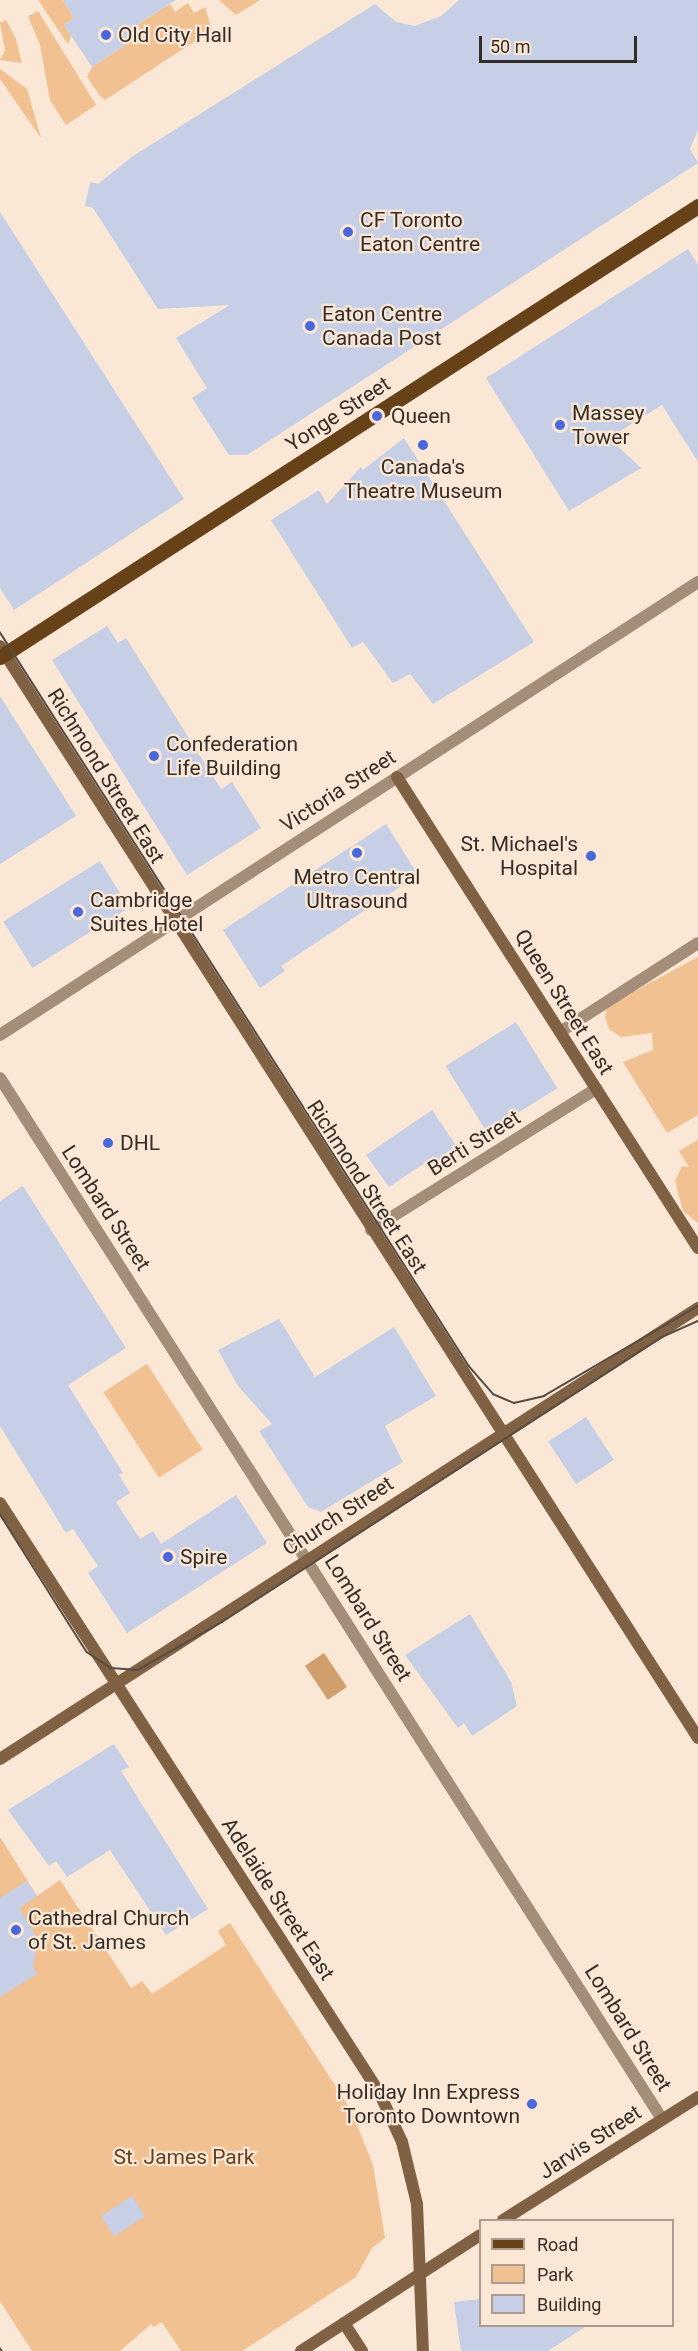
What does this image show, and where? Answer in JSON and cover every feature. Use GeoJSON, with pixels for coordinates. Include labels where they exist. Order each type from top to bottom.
{"type":"FeatureCollection","features":[{"type":"Feature","properties":{"kind":"main road","name":"Yonge Street"},"geometry":{"type":"LineString","coordinates":[[2,653],[698,206]]}},
{"type":"Feature","properties":{"kind":"main road","name":"Richmond Street East"},"geometry":{"type":"LineString","coordinates":[[2,653],[698,1738]]}},
{"type":"Feature","properties":{"kind":"main road","name":"Queen Street East"},"geometry":{"type":"LineString","coordinates":[[397,777],[698,1248]]}},
{"type":"Feature","properties":{"kind":"main road","name":"Church Street"},"geometry":{"type":"LineString","coordinates":[[0,1759],[501,1433],[698,1308]]}},
{"type":"Feature","properties":{"kind":"main road","name":"Adelaide Street East"},"geometry":{"type":"LineString","coordinates":[[0,1503],[379,2092],[411,2172],[421,2240],[423,2351]]}},
{"type":"Feature","properties":{"kind":"main road","name":"Jarvis Street"},"geometry":{"type":"LineString","coordinates":[[505,2219],[698,2097]]}},
{"type":"Feature","properties":{"kind":"main road"},"geometry":{"type":"LineString","coordinates":[[301,2351],[479,2236]]}},
{"type":"Feature","properties":{"kind":"main road"},"geometry":{"type":"LineString","coordinates":[[344,2323],[362,2351]]}},
{"type":"Feature","properties":{"kind":"street","name":"Victoria Street"},"geometry":{"type":"LineString","coordinates":[[0,1035],[698,582]]}},
{"type":"Feature","properties":{"kind":"street"},"geometry":{"type":"LineString","coordinates":[[560,1032],[698,943]]}},
{"type":"Feature","properties":{"kind":"street","name":"Lombard Street"},"geometry":{"type":"LineString","coordinates":[[0,1078],[662,2119]]}},
{"type":"Feature","properties":{"kind":"street","name":"Berti Street"},"geometry":{"type":"LineString","coordinates":[[371,1230],[596,1089]]}},
{"type":"Feature","properties":{"kind":"green space"},"geometry":{"type":"Polygon","coordinates":[[[38,0],[63,0],[74,18],[64,25],[71,36],[68,44],[38,0]]]}},
{"type":"Feature","properties":{"kind":"green space"},"geometry":{"type":"Polygon","coordinates":[[[219,0],[260,0],[236,15],[219,0]]]}},
{"type":"Feature","properties":{"kind":"green space"},"geometry":{"type":"Polygon","coordinates":[[[188,3],[194,13],[205,7],[212,30],[105,100],[100,96],[87,77],[92,67],[143,33],[138,24],[170,4],[175,12],[188,3]]]}},
{"type":"Feature","properties":{"kind":"green space"},"geometry":{"type":"Polygon","coordinates":[[[38,11],[96,105],[66,125],[50,100],[40,45],[28,16],[38,11]]]}},
{"type":"Feature","properties":{"kind":"green space"},"geometry":{"type":"Polygon","coordinates":[[[6,20],[16,39],[22,63],[0,60],[5,50],[0,23],[6,20]]]}},
{"type":"Feature","properties":{"kind":"green space"},"geometry":{"type":"Polygon","coordinates":[[[0,69],[27,89],[41,138],[0,79],[0,69]]]}},
{"type":"Feature","properties":{"kind":"green space"},"geometry":{"type":"Polygon","coordinates":[[[698,957],[698,1115],[667,1133],[623,1062],[653,1050],[652,1033],[621,1037],[609,1029],[605,1017],[607,1009],[620,999],[698,957]]]}},
{"type":"Feature","properties":{"kind":"green space"},"geometry":{"type":"Polygon","coordinates":[[[698,1140],[698,1223],[683,1211],[675,1181],[682,1166],[689,1167],[679,1151],[698,1140]]]}},
{"type":"Feature","properties":{"kind":"green space"},"geometry":{"type":"Polygon","coordinates":[[[147,1364],[203,1450],[159,1478],[103,1392],[147,1364]]]}},
{"type":"Feature","properties":{"kind":"green space","name":"St. James Park"},"geometry":{"type":"Polygon","coordinates":[[[0,1837],[37,1896],[60,1880],[131,1988],[142,1981],[152,1994],[226,1945],[218,1931],[230,1923],[351,2110],[373,2165],[385,2238],[372,2248],[356,2277],[242,2351],[181,2351],[162,2322],[154,2327],[151,2324],[120,2351],[32,2351],[0,2301],[0,1837]]]}},
{"type":"Feature","properties":{"kind":"shaded area"},"geometry":{"type":"Polygon","coordinates":[[[324,1653],[347,1687],[328,1700],[305,1666],[324,1653]]]}},
{"type":"Feature","properties":{"kind":"building","name":"Old City Hall"},"geometry":{"type":"Polygon","coordinates":[[[63,0],[176,0],[138,24],[143,33],[92,67],[64,25],[74,18],[63,0]]]}},
{"type":"Feature","properties":{"kind":"building","name":"CF Toronto Eaton Centre"},"geometry":{"type":"Polygon","coordinates":[[[459,0],[698,0],[698,130],[690,149],[698,163],[247,455],[229,455],[192,398],[207,388],[176,338],[230,305],[158,309],[93,208],[85,206],[90,182],[98,184],[133,156],[375,4],[396,22],[415,26],[441,16],[459,0]]]}},
{"type":"Feature","properties":{"kind":"building"},"geometry":{"type":"Polygon","coordinates":[[[0,212],[184,499],[14,610],[0,588],[0,212]]]}},
{"type":"Feature","properties":{"kind":"building"},"geometry":{"type":"Polygon","coordinates":[[[688,249],[698,265],[698,462],[662,405],[609,438],[641,468],[569,511],[486,378],[688,249]]]}},
{"type":"Feature","properties":{"kind":"building"},"geometry":{"type":"Polygon","coordinates":[[[404,438],[534,642],[433,704],[410,674],[393,683],[363,642],[352,648],[271,520],[319,490],[327,504],[361,467],[363,470],[404,438]]]}},
{"type":"Feature","properties":{"kind":"building","name":"Confederation Life Building"},"geometry":{"type":"Polygon","coordinates":[[[107,626],[118,643],[126,638],[221,789],[232,782],[261,828],[187,875],[52,660],[107,626]]]}},
{"type":"Feature","properties":{"kind":"building"},"geometry":{"type":"Polygon","coordinates":[[[0,696],[76,816],[0,864],[0,696]]]}},
{"type":"Feature","properties":{"kind":"building"},"geometry":{"type":"Polygon","coordinates":[[[386,824],[418,875],[281,966],[285,971],[260,988],[223,930],[386,824]]]}},
{"type":"Feature","properties":{"kind":"building","name":"Cambridge Suites Hotel"},"geometry":{"type":"Polygon","coordinates":[[[100,861],[129,908],[32,968],[3,921],[100,861]]]}},
{"type":"Feature","properties":{"kind":"building"},"geometry":{"type":"Polygon","coordinates":[[[516,1022],[557,1088],[487,1132],[446,1066],[516,1022]]]}},
{"type":"Feature","properties":{"kind":"building"},"geometry":{"type":"Polygon","coordinates":[[[432,1110],[459,1150],[436,1166],[431,1159],[389,1187],[366,1155],[432,1110]]]}},
{"type":"Feature","properties":{"kind":"building"},"geometry":{"type":"Polygon","coordinates":[[[23,1186],[126,1348],[68,1385],[123,1473],[119,1475],[130,1493],[116,1502],[140,1539],[153,1531],[161,1544],[236,1495],[267,1543],[127,1633],[88,1573],[98,1566],[73,1529],[66,1533],[0,1426],[0,1201],[23,1186]]]}},
{"type":"Feature","properties":{"kind":"building"},"geometry":{"type":"Polygon","coordinates":[[[279,1319],[315,1377],[394,1327],[436,1396],[385,1426],[403,1462],[321,1512],[308,1507],[259,1431],[272,1424],[238,1386],[218,1350],[279,1319]]]}},
{"type":"Feature","properties":{"kind":"building"},"geometry":{"type":"Polygon","coordinates":[[[586,1417],[614,1460],[576,1484],[548,1442],[586,1417]]]}},
{"type":"Feature","properties":{"kind":"building"},"geometry":{"type":"Polygon","coordinates":[[[470,1614],[511,1682],[517,1706],[472,1736],[464,1723],[458,1728],[405,1655],[470,1614]]]}},
{"type":"Feature","properties":{"kind":"building"},"geometry":{"type":"Polygon","coordinates":[[[114,1744],[129,1767],[121,1771],[208,1909],[166,1935],[110,1850],[67,1877],[56,1861],[49,1866],[8,1810],[114,1744]]]}},
{"type":"Feature","properties":{"kind":"building","name":"Cathedral Church of St. James"},"geometry":{"type":"Polygon","coordinates":[[[27,1881],[37,1896],[19,1908],[38,1940],[33,1967],[37,1974],[0,1997],[0,1898],[27,1881]]]}},
{"type":"Feature","properties":{"kind":"building"},"geometry":{"type":"Polygon","coordinates":[[[132,2196],[145,2216],[114,2236],[101,2216],[132,2196]]]}},
{"type":"Feature","properties":{"kind":"building"},"geometry":{"type":"Polygon","coordinates":[[[479,2299],[479,2327],[585,2327],[548,2351],[461,2351],[454,2302],[479,2299]]]}},
{"type":"Feature","properties":{"kind":"tram line"},"geometry":{"type":"LineString","coordinates":[[0,632],[469,1366],[493,1394],[514,1403],[544,1396],[698,1306]]}},
{"type":"Feature","properties":{"kind":"tram line"},"geometry":{"type":"LineString","coordinates":[[0,1514],[87,1652],[111,1668],[138,1670],[222,1622],[662,1337],[698,1321]]}},
{"type":"Feature","properties":{"kind":"place","name":"Old City Hall"},"geometry":{"type":"Point","coordinates":[106,35]}},
{"type":"Feature","properties":{"kind":"place","name":"CF Toronto Eaton Centre"},"geometry":{"type":"Point","coordinates":[348,232]}},
{"type":"Feature","properties":{"kind":"place","name":"Eaton Centre Canada Post"},"geometry":{"type":"Point","coordinates":[310,326]}},
{"type":"Feature","properties":{"kind":"place","name":"Queen"},"geometry":{"type":"Point","coordinates":[377,416]}},
{"type":"Feature","properties":{"kind":"place","name":"Massey Tower"},"geometry":{"type":"Point","coordinates":[560,425]}},
{"type":"Feature","properties":{"kind":"place","name":"Canada's Theatre Museum"},"geometry":{"type":"Point","coordinates":[423,445]}},
{"type":"Feature","properties":{"kind":"place","name":"Confederation Life Building"},"geometry":{"type":"Point","coordinates":[154,756]}},
{"type":"Feature","properties":{"kind":"place","name":"Metro Central Ultrasound"},"geometry":{"type":"Point","coordinates":[357,853]}},
{"type":"Feature","properties":{"kind":"place","name":"St. Michael's Hospital"},"geometry":{"type":"Point","coordinates":[591,856]}},
{"type":"Feature","properties":{"kind":"place","name":"Cambridge Suites Hotel"},"geometry":{"type":"Point","coordinates":[78,912]}},
{"type":"Feature","properties":{"kind":"place","name":"DHL"},"geometry":{"type":"Point","coordinates":[108,1143]}},
{"type":"Feature","properties":{"kind":"place","name":"Spire"},"geometry":{"type":"Point","coordinates":[168,1557]}},
{"type":"Feature","properties":{"kind":"place","name":"Cathedral Church of St. James"},"geometry":{"type":"Point","coordinates":[16,1930]}},
{"type":"Feature","properties":{"kind":"place","name":"Holiday Inn Express Toronto Downtown"},"geometry":{"type":"Point","coordinates":[532,2104]}}]}
